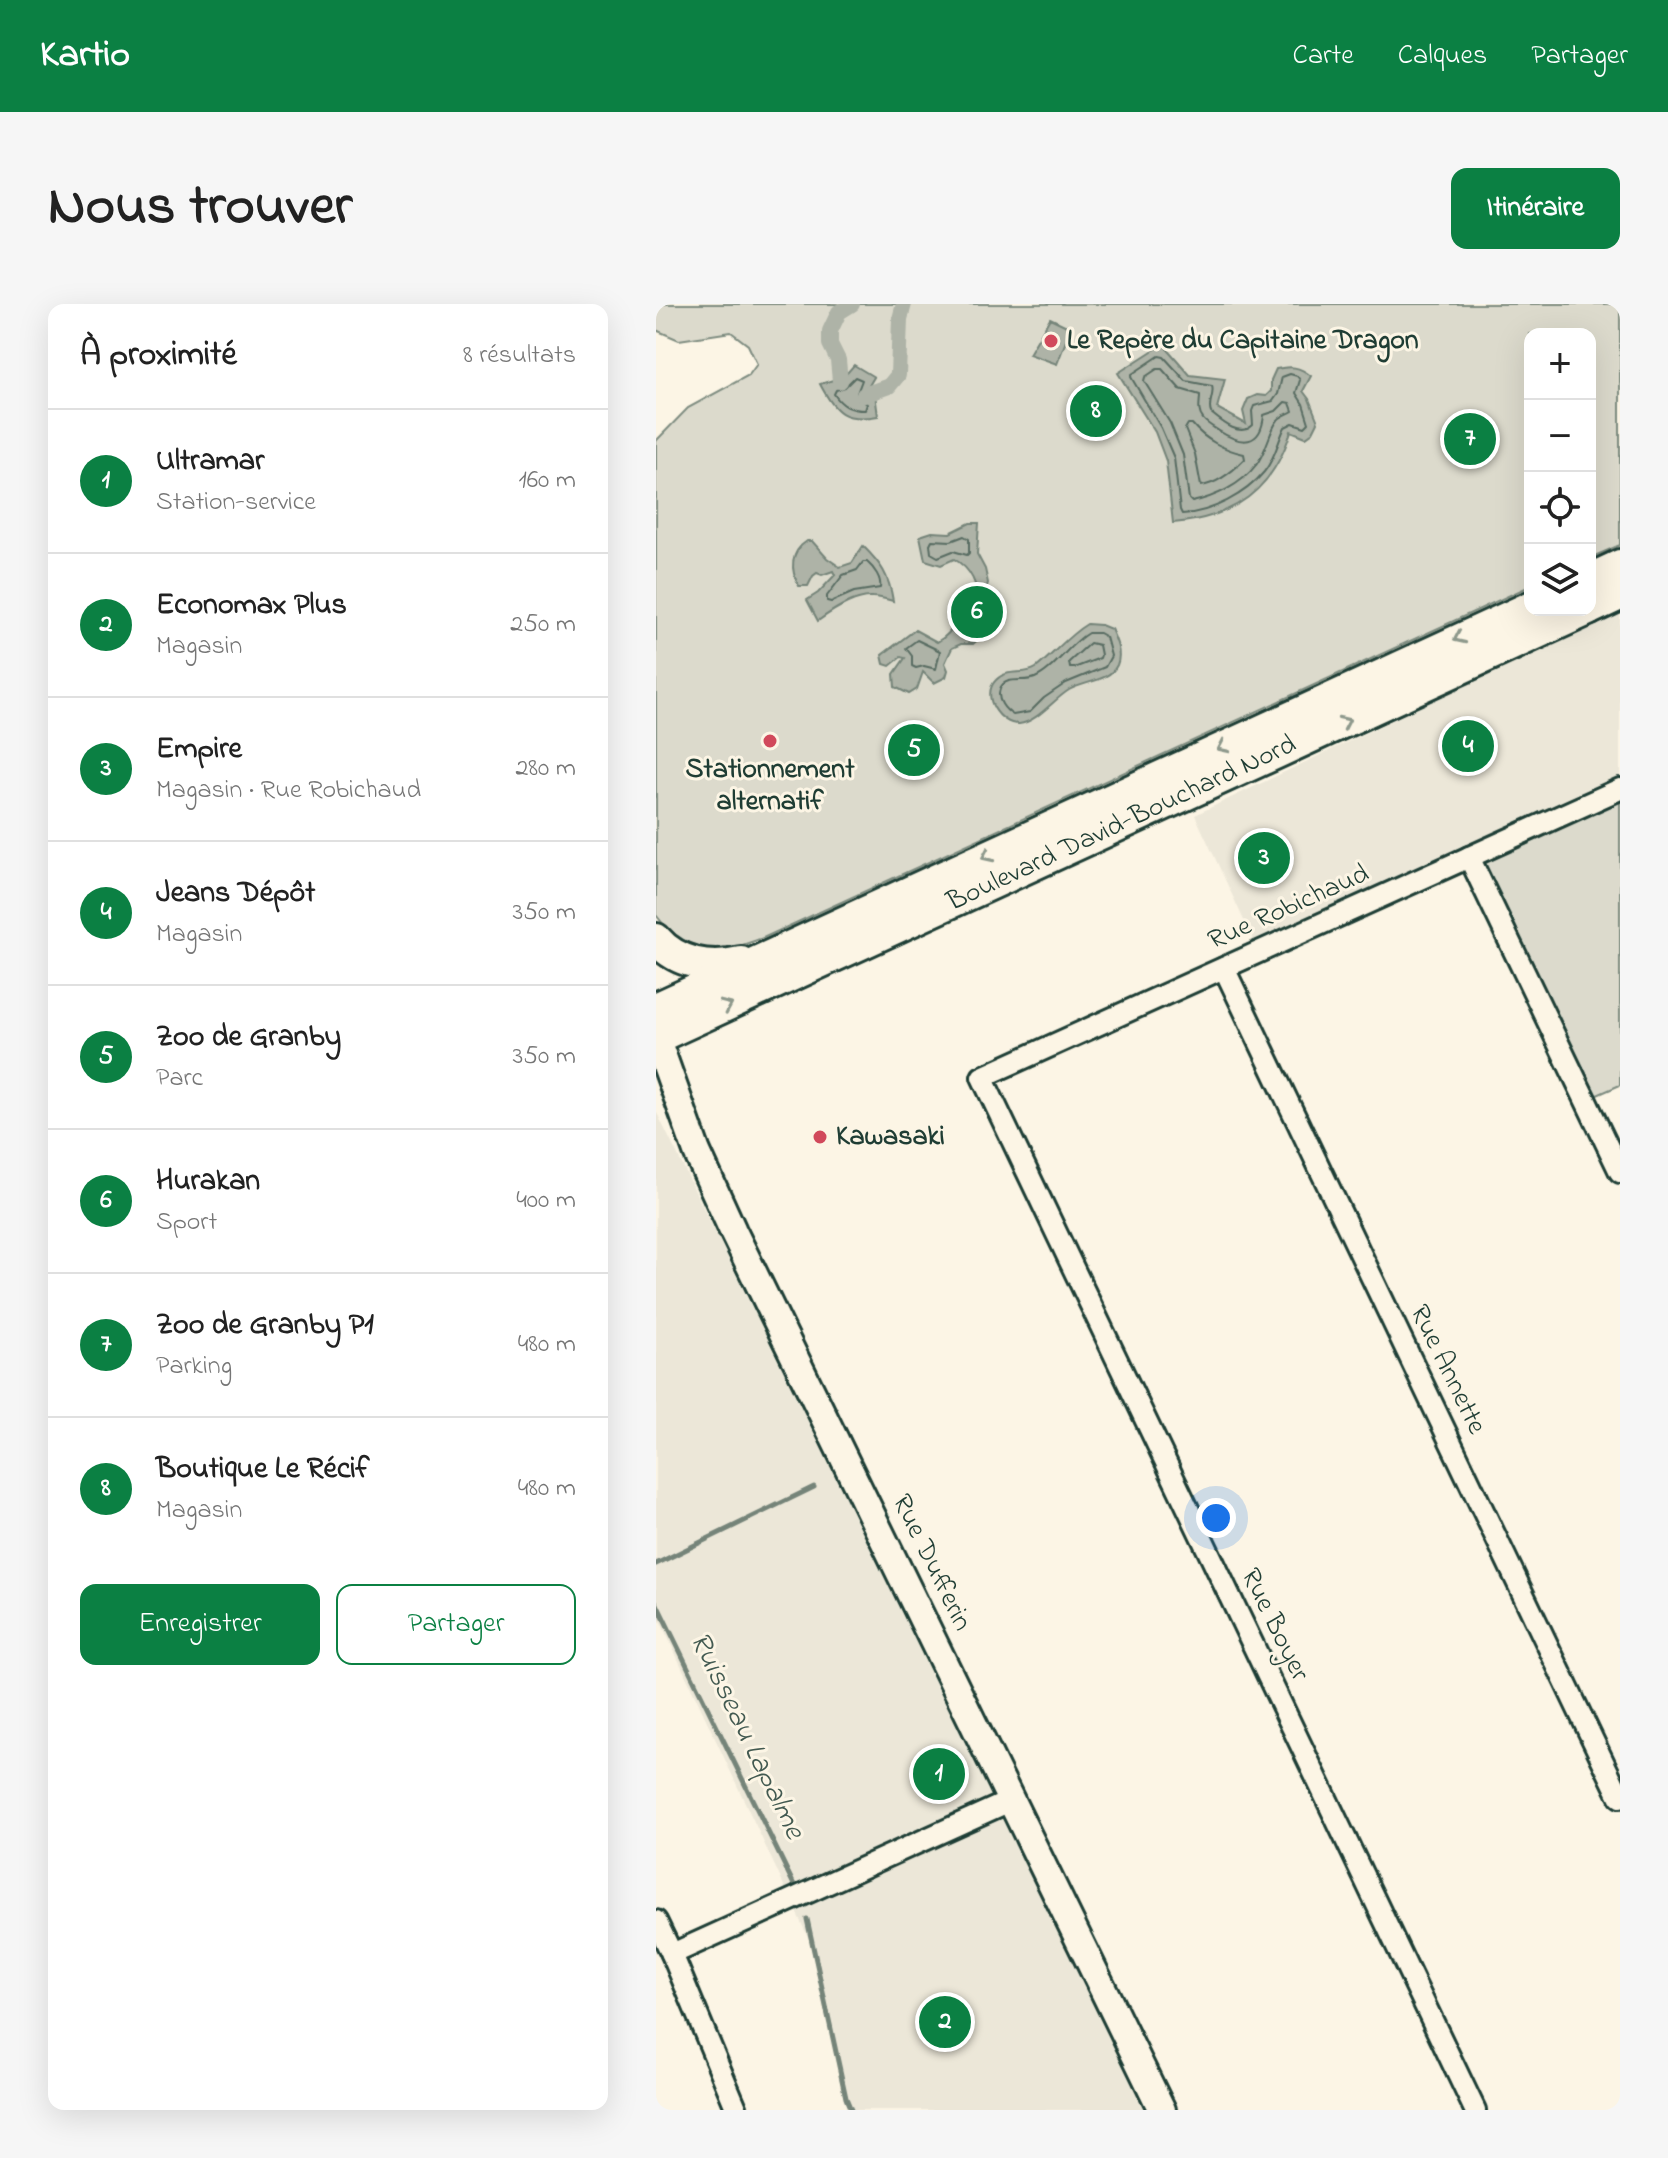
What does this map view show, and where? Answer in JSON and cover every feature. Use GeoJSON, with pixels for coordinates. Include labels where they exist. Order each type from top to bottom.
{"type":"FeatureCollection","features":[{"type":"Feature","properties":{"kind":"highway"},"geometry":{"type":"LineString","coordinates":[[1596,576],[1620,565]]}},
{"type":"Feature","properties":{"kind":"highway","name":"Boulevard David-Bouchard Nord"},"geometry":{"type":"LineString","coordinates":[[1596,607],[1620,595]]}},
{"type":"Feature","properties":{"kind":"highway","name":"Boulevard David-Bouchard Nord"},"geometry":{"type":"LineString","coordinates":[[656,1008],[1524,610]]}},
{"type":"Feature","properties":{"kind":"highway","name":"Boulevard David-Bouchard Nord"},"geometry":{"type":"LineString","coordinates":[[656,1038],[1576,616]]}},
{"type":"Feature","properties":{"kind":"highway"},"geometry":{"type":"LineString","coordinates":[[656,939],[665,950],[690,963],[728,965],[771,956]]}},
{"type":"Feature","properties":{"kind":"main road","name":"Rue Dufferin"},"geometry":{"type":"LineString","coordinates":[[656,1038],[699,1156],[733,1231],[1162,2110]]}},
{"type":"Feature","properties":{"kind":"street","name":"Rue Robichaud"},"geometry":{"type":"LineString","coordinates":[[982,1077],[1620,789]]}},
{"type":"Feature","properties":{"kind":"street"},"geometry":{"type":"LineString","coordinates":[[1469,857],[1620,1172]]}},
{"type":"Feature","properties":{"kind":"street","name":"Rue Annette"},"geometry":{"type":"LineString","coordinates":[[1224,968],[1620,1797]]}},
{"type":"Feature","properties":{"kind":"street","name":"Rue Boyer"},"geometry":{"type":"LineString","coordinates":[[982,1077],[1475,2110]]}},
{"type":"Feature","properties":{"kind":"street"},"geometry":{"type":"LineString","coordinates":[[672,1954],[1010,1801]]}},
{"type":"Feature","properties":{"kind":"street"},"geometry":{"type":"LineString","coordinates":[[656,1921],[737,2110]]}},
{"type":"Feature","properties":{"kind":"shaded area"},"geometry":{"type":"Polygon","coordinates":[[[656,304],[1620,304],[1620,545],[1596,555],[1596,328],[1524,328],[1524,589],[763,938],[725,950],[701,948],[676,935],[656,915],[656,441],[688,408],[749,375],[757,364],[748,345],[731,332],[679,340],[656,330],[656,304]]]}},
{"type":"Feature","properties":{"kind":"shaded area"},"geometry":{"type":"Polygon","coordinates":[[[1620,611],[1620,780],[1255,944],[1195,815],[1620,611]]]}},
{"type":"Feature","properties":{"kind":"shaded area"},"geometry":{"type":"Polygon","coordinates":[[[1620,799],[1620,1085],[1579,1103],[1464,867],[1620,799]]]}},
{"type":"Feature","properties":{"kind":"shaded area"},"geometry":{"type":"Polygon","coordinates":[[[656,1111],[1147,2110],[851,2110],[847,2102],[815,1952],[656,1612],[656,1111]]]}},
{"type":"Feature","properties":{"kind":"water","name":"Le Repère du Capitaine Dragon"},"geometry":{"type":"Polygon","coordinates":[[[1050,318],[1071,328],[1057,364],[1029,354],[1050,318]]]}},
{"type":"Feature","properties":{"kind":"water"},"geometry":{"type":"Polygon","coordinates":[[[1163,344],[1190,375],[1225,379],[1217,408],[1246,424],[1243,411],[1248,399],[1257,395],[1266,396],[1271,391],[1271,380],[1276,369],[1291,367],[1303,370],[1311,376],[1303,391],[1318,422],[1306,437],[1291,431],[1274,470],[1248,497],[1215,515],[1173,523],[1166,461],[1155,432],[1118,373],[1163,344]]]}},
{"type":"Feature","properties":{"kind":"water"},"geometry":{"type":"Polygon","coordinates":[[[854,365],[874,377],[864,394],[875,394],[878,416],[857,418],[842,413],[820,384],[840,381],[854,365]]]}},
{"type":"Feature","properties":{"kind":"water"},"geometry":{"type":"Polygon","coordinates":[[[970,523],[979,523],[977,554],[988,583],[985,603],[998,629],[973,644],[952,648],[945,663],[948,670],[946,677],[934,683],[923,672],[917,689],[909,694],[895,687],[894,674],[905,658],[901,657],[890,666],[884,664],[882,655],[915,630],[937,642],[976,604],[977,597],[969,572],[960,563],[954,559],[941,565],[925,560],[920,536],[932,532],[950,533],[970,523]]]}},
{"type":"Feature","properties":{"kind":"water"},"geometry":{"type":"Polygon","coordinates":[[[807,541],[812,541],[840,567],[852,563],[863,546],[883,570],[893,601],[875,597],[858,599],[818,621],[807,600],[835,575],[833,571],[822,575],[817,573],[808,586],[799,586],[793,562],[797,550],[807,541]]]}},
{"type":"Feature","properties":{"kind":"water"},"geometry":{"type":"Polygon","coordinates":[[[1087,624],[1111,629],[1119,656],[1113,671],[1069,690],[1026,722],[1012,723],[999,715],[990,694],[996,680],[1005,674],[1036,668],[1087,624]]]}},
{"type":"Feature","properties":{"kind":"waterway"},"geometry":{"type":"LineString","coordinates":[[840,381],[838,360],[830,344],[830,331],[839,312],[852,304]]}},
{"type":"Feature","properties":{"kind":"waterway"},"geometry":{"type":"LineString","coordinates":[[864,395],[889,386],[898,375],[900,319],[904,304]]}},
{"type":"Feature","properties":{"kind":"waterway","name":"Ruisseau Lapalme"},"geometry":{"type":"LineString","coordinates":[[656,1564],[814,1487]]}},
{"type":"Feature","properties":{"kind":"waterway","name":"Ruisseau Lapalme"},"geometry":{"type":"LineString","coordinates":[[656,1602],[796,1889]]}},
{"type":"Feature","properties":{"kind":"waterway","name":"Ruisseau Lapalme"},"geometry":{"type":"LineString","coordinates":[[807,1919],[851,2110]]}},
{"type":"Feature","properties":{"kind":"place","name":"Le Repère du Capitaine Dragon"},"geometry":{"type":"Point","coordinates":[1051,341]}},
{"type":"Feature","properties":{"kind":"place","name":"Boutique Le Récif"},"geometry":{"type":"Point","coordinates":[1096,411]}},
{"type":"Feature","properties":{"kind":"place","name":"Zoo de Granby P1"},"geometry":{"type":"Point","coordinates":[1470,439]}},
{"type":"Feature","properties":{"kind":"place","name":"Hurakan"},"geometry":{"type":"Point","coordinates":[977,612]}},
{"type":"Feature","properties":{"kind":"place","name":"Stationnement alternatif"},"geometry":{"type":"Point","coordinates":[770,741]}},
{"type":"Feature","properties":{"kind":"place","name":"Jeans Dépôt"},"geometry":{"type":"Point","coordinates":[1468,746]}},
{"type":"Feature","properties":{"kind":"place","name":"Zoo de Granby"},"geometry":{"type":"Point","coordinates":[914,750]}},
{"type":"Feature","properties":{"kind":"place","name":"Empire"},"geometry":{"type":"Point","coordinates":[1264,858]}},
{"type":"Feature","properties":{"kind":"place","name":"Kawasaki"},"geometry":{"type":"Point","coordinates":[820,1137]}},
{"type":"Feature","properties":{"kind":"place","name":"Ultramar"},"geometry":{"type":"Point","coordinates":[939,1774]}},
{"type":"Feature","properties":{"kind":"place","name":"Economax Plus"},"geometry":{"type":"Point","coordinates":[945,2022]}}]}
